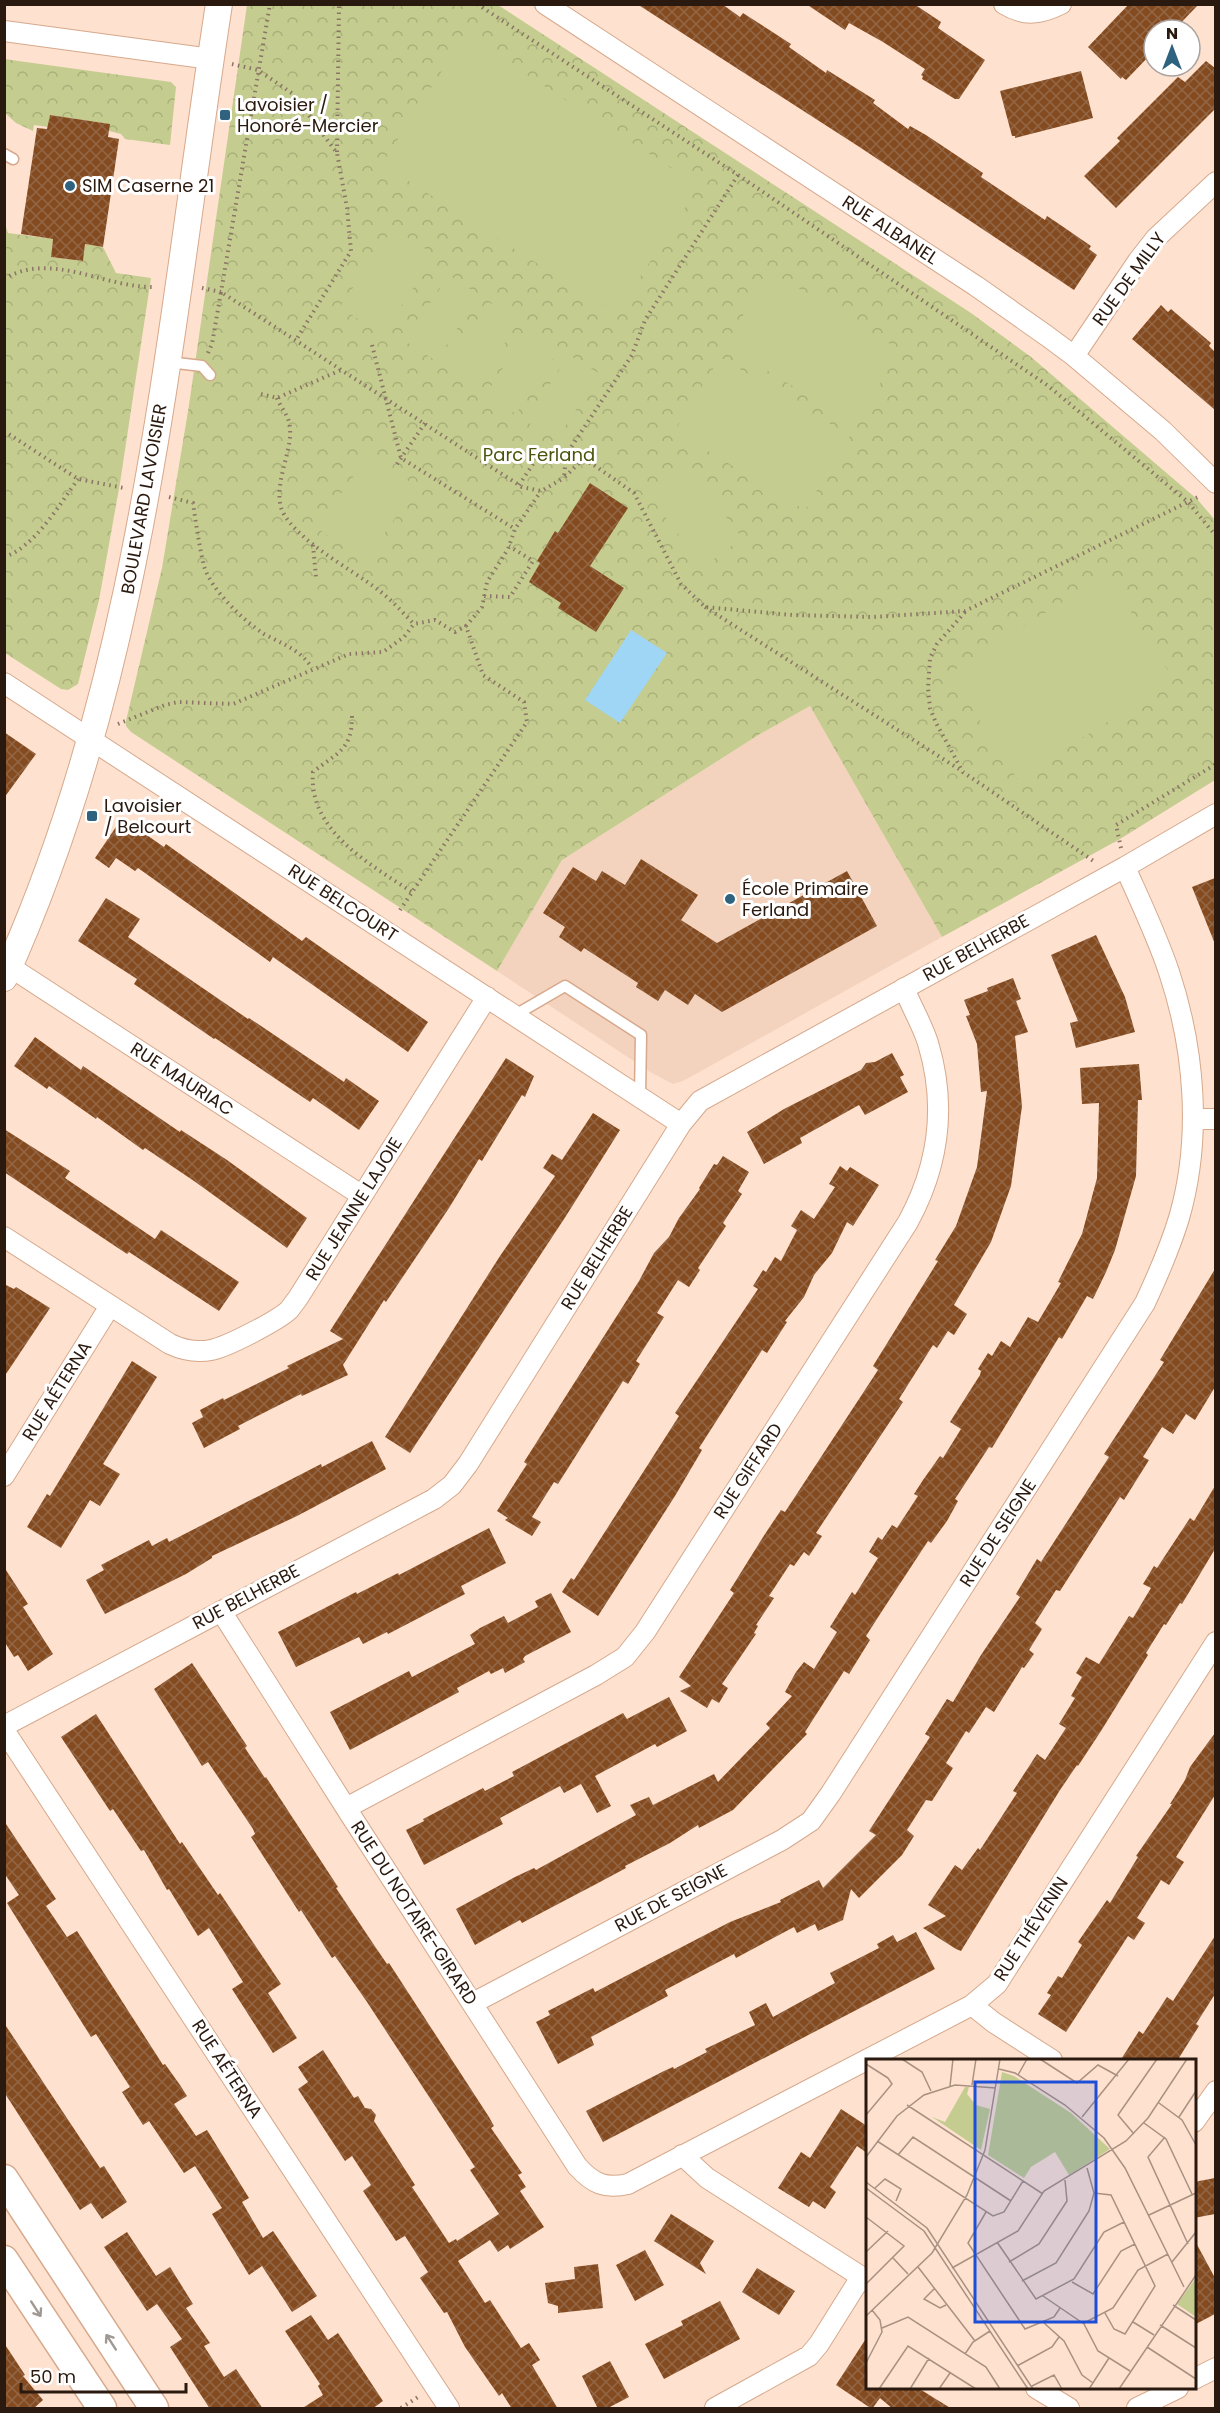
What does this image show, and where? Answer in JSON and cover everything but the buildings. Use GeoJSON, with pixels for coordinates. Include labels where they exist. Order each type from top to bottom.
{"type":"FeatureCollection","features":[{"type":"Feature","properties":{"kind":"main road"},"geometry":{"type":"LineString","coordinates":[[4,2179],[154,2409]]}},
{"type":"Feature","properties":{"kind":"main road"},"geometry":{"type":"LineString","coordinates":[[4,2260],[102,2409]]}},
{"type":"Feature","properties":{"kind":"street","name":"BOULEVARD LAVOISIER"},"geometry":{"type":"LineString","coordinates":[[6,969],[47,874],[92,740],[125,606],[147,492],[168,362],[219,4]]}},
{"type":"Feature","properties":{"kind":"street","name":"RUE ALBANEL"},"geometry":{"type":"LineString","coordinates":[[545,4],[966,280],[1074,356],[1163,431],[1215,483]]}},
{"type":"Feature","properties":{"kind":"street"},"geometry":{"type":"LineString","coordinates":[[1004,4],[1015,11],[1032,15],[1061,4]]}},
{"type":"Feature","properties":{"kind":"street"},"geometry":{"type":"LineString","coordinates":[[4,31],[211,59]]}},
{"type":"Feature","properties":{"kind":"street","name":"RUE DE MILLY"},"geometry":{"type":"LineString","coordinates":[[1074,356],[1156,238],[1215,182]]}},
{"type":"Feature","properties":{"kind":"street","name":"RUE BELCOURT"},"geometry":{"type":"LineString","coordinates":[[4,683],[681,1124]]}},
{"type":"Feature","properties":{"kind":"street","name":"RUE BELHERBE"},"geometry":{"type":"LineString","coordinates":[[4,1728],[434,1499],[452,1485],[468,1464],[681,1124],[700,1101],[1118,871],[1215,814]]}},
{"type":"Feature","properties":{"kind":"street","name":"RUE DE SEIGNE"},"geometry":{"type":"LineString","coordinates":[[473,2003],[782,1840],[811,1821],[1145,1303],[1179,1217],[1191,1151],[1194,1119],[1189,1057],[1176,996],[1161,950],[1118,871]]}},
{"type":"Feature","properties":{"kind":"street","name":"RUE MAURIAC"},"geometry":{"type":"LineString","coordinates":[[6,969],[361,1195]]}},
{"type":"Feature","properties":{"kind":"street","name":"RUE GIFFARD"},"geometry":{"type":"LineString","coordinates":[[346,1808],[596,1675],[625,1657],[645,1632],[908,1222],[923,1195],[930,1175],[938,1133],[938,1087],[927,1040],[904,987]]}},
{"type":"Feature","properties":{"kind":"street","name":"RUE JEANNE LAJOIE"},"geometry":{"type":"LineString","coordinates":[[110,1306],[170,1344],[183,1349],[211,1350],[225,1346],[289,1310],[488,997]]}},
{"type":"Feature","properties":{"kind":"street"},"geometry":{"type":"LineString","coordinates":[[1194,1119],[1215,1119]]}},
{"type":"Feature","properties":{"kind":"street"},"geometry":{"type":"LineString","coordinates":[[4,1237],[110,1306]]}},
{"type":"Feature","properties":{"kind":"street","name":"RUE AÉTERNA"},"geometry":{"type":"LineString","coordinates":[[4,1476],[110,1306]]}},
{"type":"Feature","properties":{"kind":"street","name":"RUE DU NOTAIRE-GIRARD"},"geometry":{"type":"LineString","coordinates":[[221,1611],[346,1808],[586,2176],[598,2185],[613,2187],[628,2184]]}},
{"type":"Feature","properties":{"kind":"street","name":"RUE THÉVENIN"},"geometry":{"type":"LineString","coordinates":[[868,2059],[972,2005],[997,1984],[1215,1642]]}},
{"type":"Feature","properties":{"kind":"street","name":"RUE AÉTERNA"},"geometry":{"type":"LineString","coordinates":[[4,1728],[449,2409]]}},
{"type":"Feature","properties":{"kind":"street"},"geometry":{"type":"LineString","coordinates":[[972,2005],[993,2022],[1049,2059]]}},
{"type":"Feature","properties":{"kind":"street","name":"RUE THÉVENIN"},"geometry":{"type":"LineString","coordinates":[[628,2184],[866,2060]]}},
{"type":"Feature","properties":{"kind":"street"},"geometry":{"type":"LineString","coordinates":[[1196,2119],[1215,2091]]}},
{"type":"Feature","properties":{"kind":"street"},"geometry":{"type":"LineString","coordinates":[[682,2155],[706,2178],[864,2279],[809,2356],[716,2409]]}},
{"type":"Feature","properties":{"kind":"street"},"geometry":{"type":"LineString","coordinates":[[1196,2378],[1215,2368]]}},
{"type":"Feature","properties":{"kind":"street"},"geometry":{"type":"LineString","coordinates":[[1038,2389],[1069,2409]]}},
{"type":"Feature","properties":{"kind":"street"},"geometry":{"type":"LineString","coordinates":[[1137,2409],[1176,2389]]}},
{"type":"Feature","properties":{"kind":"lane"},"geometry":{"type":"LineString","coordinates":[[168,362],[202,366],[210,375]]}},
{"type":"Feature","properties":{"kind":"lane"},"geometry":{"type":"LineString","coordinates":[[515,1015],[565,986],[640,1035],[640,1097]]}},
{"type":"Feature","properties":{"kind":"path"},"geometry":{"type":"LineString","coordinates":[[202,366],[213,344],[270,4]]}},
{"type":"Feature","properties":{"kind":"path"},"geometry":{"type":"LineString","coordinates":[[296,340],[351,251],[347,208],[337,153],[339,4]]}},
{"type":"Feature","properties":{"kind":"path"},"geometry":{"type":"LineString","coordinates":[[477,4],[738,176],[1047,385],[1188,502],[1215,536]]}},
{"type":"Feature","properties":{"kind":"path"},"geometry":{"type":"LineString","coordinates":[[211,59],[258,70],[293,94],[337,153]]}},
{"type":"Feature","properties":{"kind":"path"},"geometry":{"type":"LineString","coordinates":[[564,478],[566,455],[632,355],[645,320],[738,176]]}},
{"type":"Feature","properties":{"kind":"path"},"geometry":{"type":"LineString","coordinates":[[4,279],[17,271],[38,267],[149,287],[178,286],[221,292],[519,485],[541,491]]}},
{"type":"Feature","properties":{"kind":"path"},"geometry":{"type":"LineString","coordinates":[[372,345],[387,398],[400,458],[515,529]]}},
{"type":"Feature","properties":{"kind":"path"},"geometry":{"type":"LineString","coordinates":[[261,394],[277,398],[342,369]]}},
{"type":"Feature","properties":{"kind":"path"},"geometry":{"type":"LineString","coordinates":[[277,398],[289,421],[291,439],[279,482],[280,505],[288,521],[313,544],[378,589],[414,624]]}},
{"type":"Feature","properties":{"kind":"path"},"geometry":{"type":"LineString","coordinates":[[397,464],[425,423]]}},
{"type":"Feature","properties":{"kind":"path"},"geometry":{"type":"LineString","coordinates":[[4,431],[78,479],[193,503],[204,567],[211,582],[248,622],[296,650],[312,668]]}},
{"type":"Feature","properties":{"kind":"path"},"geometry":{"type":"LineString","coordinates":[[519,485],[539,455]]}},
{"type":"Feature","properties":{"kind":"path"},"geometry":{"type":"LineString","coordinates":[[92,740],[123,722],[165,705],[178,702],[233,704],[349,654],[383,652],[404,637],[414,624],[435,620],[455,632],[466,626],[482,607],[487,582],[509,546],[515,529],[541,491],[564,478],[580,462],[591,463],[634,493],[681,584],[705,607],[1118,871]]}},
{"type":"Feature","properties":{"kind":"path"},"geometry":{"type":"LineString","coordinates":[[4,557],[15,554],[34,536],[78,479]]}},
{"type":"Feature","properties":{"kind":"path"},"geometry":{"type":"LineString","coordinates":[[705,607],[792,615],[873,617],[965,611],[1198,497]]}},
{"type":"Feature","properties":{"kind":"path"},"geometry":{"type":"LineString","coordinates":[[313,544],[316,577]]}},
{"type":"Feature","properties":{"kind":"path"},"geometry":{"type":"LineString","coordinates":[[484,596],[510,597],[534,561],[509,546]]}},
{"type":"Feature","properties":{"kind":"path"},"geometry":{"type":"LineString","coordinates":[[963,772],[930,708],[927,673],[930,658],[965,611]]}},
{"type":"Feature","properties":{"kind":"path"},"geometry":{"type":"LineString","coordinates":[[400,910],[527,722],[524,702],[483,675],[466,626]]}},
{"type":"Feature","properties":{"kind":"path"},"geometry":{"type":"LineString","coordinates":[[352,716],[352,732],[347,746],[313,772],[317,800],[323,815],[342,841],[359,856],[412,892]]}},
{"type":"Feature","properties":{"kind":"path"},"geometry":{"type":"LineString","coordinates":[[1118,836],[1116,825],[1215,764]]}},
{"type":"Feature","properties":{"kind":"shaded area","name":"École Primaire Ferland"},"geometry":{"type":"Polygon","coordinates":[[[810,706],[942,937],[685,1080],[673,1084],[652,1073],[497,971],[562,860],[760,734],[810,706]]]}},
{"type":"Feature","properties":{"kind":"green space","name":"Parc Ferland"},"geometry":{"type":"Polygon","coordinates":[[[247,5],[498,5],[971,313],[1031,357],[1197,499],[1215,520],[1215,780],[1120,839],[942,937],[810,706],[760,734],[562,860],[497,971],[131,732],[126,726],[126,721],[162,568],[189,405],[247,5]]]}},
{"type":"Feature","properties":{"kind":"green space"},"geometry":{"type":"Polygon","coordinates":[[[465,35],[699,186],[616,314],[382,164],[465,35]]]}},
{"type":"Feature","properties":{"kind":"green space"},"geometry":{"type":"Polygon","coordinates":[[[4,59],[171,82],[176,87],[170,145],[125,139],[121,134],[109,131],[109,124],[50,115],[48,127],[34,125],[33,131],[16,123],[5,113],[4,59]]]}},
{"type":"Feature","properties":{"kind":"green space"},"geometry":{"type":"Polygon","coordinates":[[[4,221],[8,233],[53,239],[51,257],[83,261],[85,244],[103,247],[116,273],[151,278],[120,483],[99,600],[78,684],[68,690],[61,689],[5,653],[4,221]]]}},
{"type":"Feature","properties":{"kind":"green space"},"geometry":{"type":"Polygon","coordinates":[[[393,228],[435,255],[382,335],[340,307],[393,228]]]}},
{"type":"Feature","properties":{"kind":"green space"},"geometry":{"type":"Polygon","coordinates":[[[770,271],[900,350],[855,424],[725,345],[770,271]]]}},
{"type":"Feature","properties":{"kind":"green space"},"geometry":{"type":"Polygon","coordinates":[[[449,275],[479,295],[436,361],[405,341],[449,275]]]}},
{"type":"Feature","properties":{"kind":"green space"},"geometry":{"type":"Polygon","coordinates":[[[489,302],[519,321],[476,388],[446,368],[489,302]]]}},
{"type":"Feature","properties":{"kind":"green space"},"geometry":{"type":"Polygon","coordinates":[[[529,328],[560,348],[516,414],[486,394],[529,328]]]}},
{"type":"Feature","properties":{"kind":"green space"},"geometry":{"type":"Polygon","coordinates":[[[569,355],[600,374],[556,440],[526,421],[569,355]]]}},
{"type":"Feature","properties":{"kind":"green space"},"geometry":{"type":"Polygon","coordinates":[[[720,357],[850,436],[805,510],[675,431],[720,357]]]}},
{"type":"Feature","properties":{"kind":"green space"},"geometry":{"type":"Polygon","coordinates":[[[369,454],[417,487],[365,561],[317,528],[369,454]]]}},
{"type":"Feature","properties":{"kind":"green space"},"geometry":{"type":"Polygon","coordinates":[[[685,462],[742,538],[703,567],[646,491],[685,462]]]}},
{"type":"Feature","properties":{"kind":"green space"},"geometry":{"type":"Polygon","coordinates":[[[1107,574],[1174,680],[1017,779],[950,673],[1107,574]]]}},
{"type":"Feature","properties":{"kind":"water"},"geometry":{"type":"Polygon","coordinates":[[[631,630],[667,653],[620,723],[585,700],[631,630]]]}},
{"type":"Feature","properties":{"kind":"place","name":"Lavoisier / Honoré-Mercier"},"geometry":{"type":"Point","coordinates":[225,115]}},
{"type":"Feature","properties":{"kind":"place","name":"SIM Caserne 21"},"geometry":{"type":"Point","coordinates":[70,186]}},
{"type":"Feature","properties":{"kind":"place","name":"Lavoisier / Belcourt"},"geometry":{"type":"Point","coordinates":[92,816]}},
{"type":"Feature","properties":{"kind":"place","name":"École Primaire Ferland"},"geometry":{"type":"Point","coordinates":[730,899]}}]}
